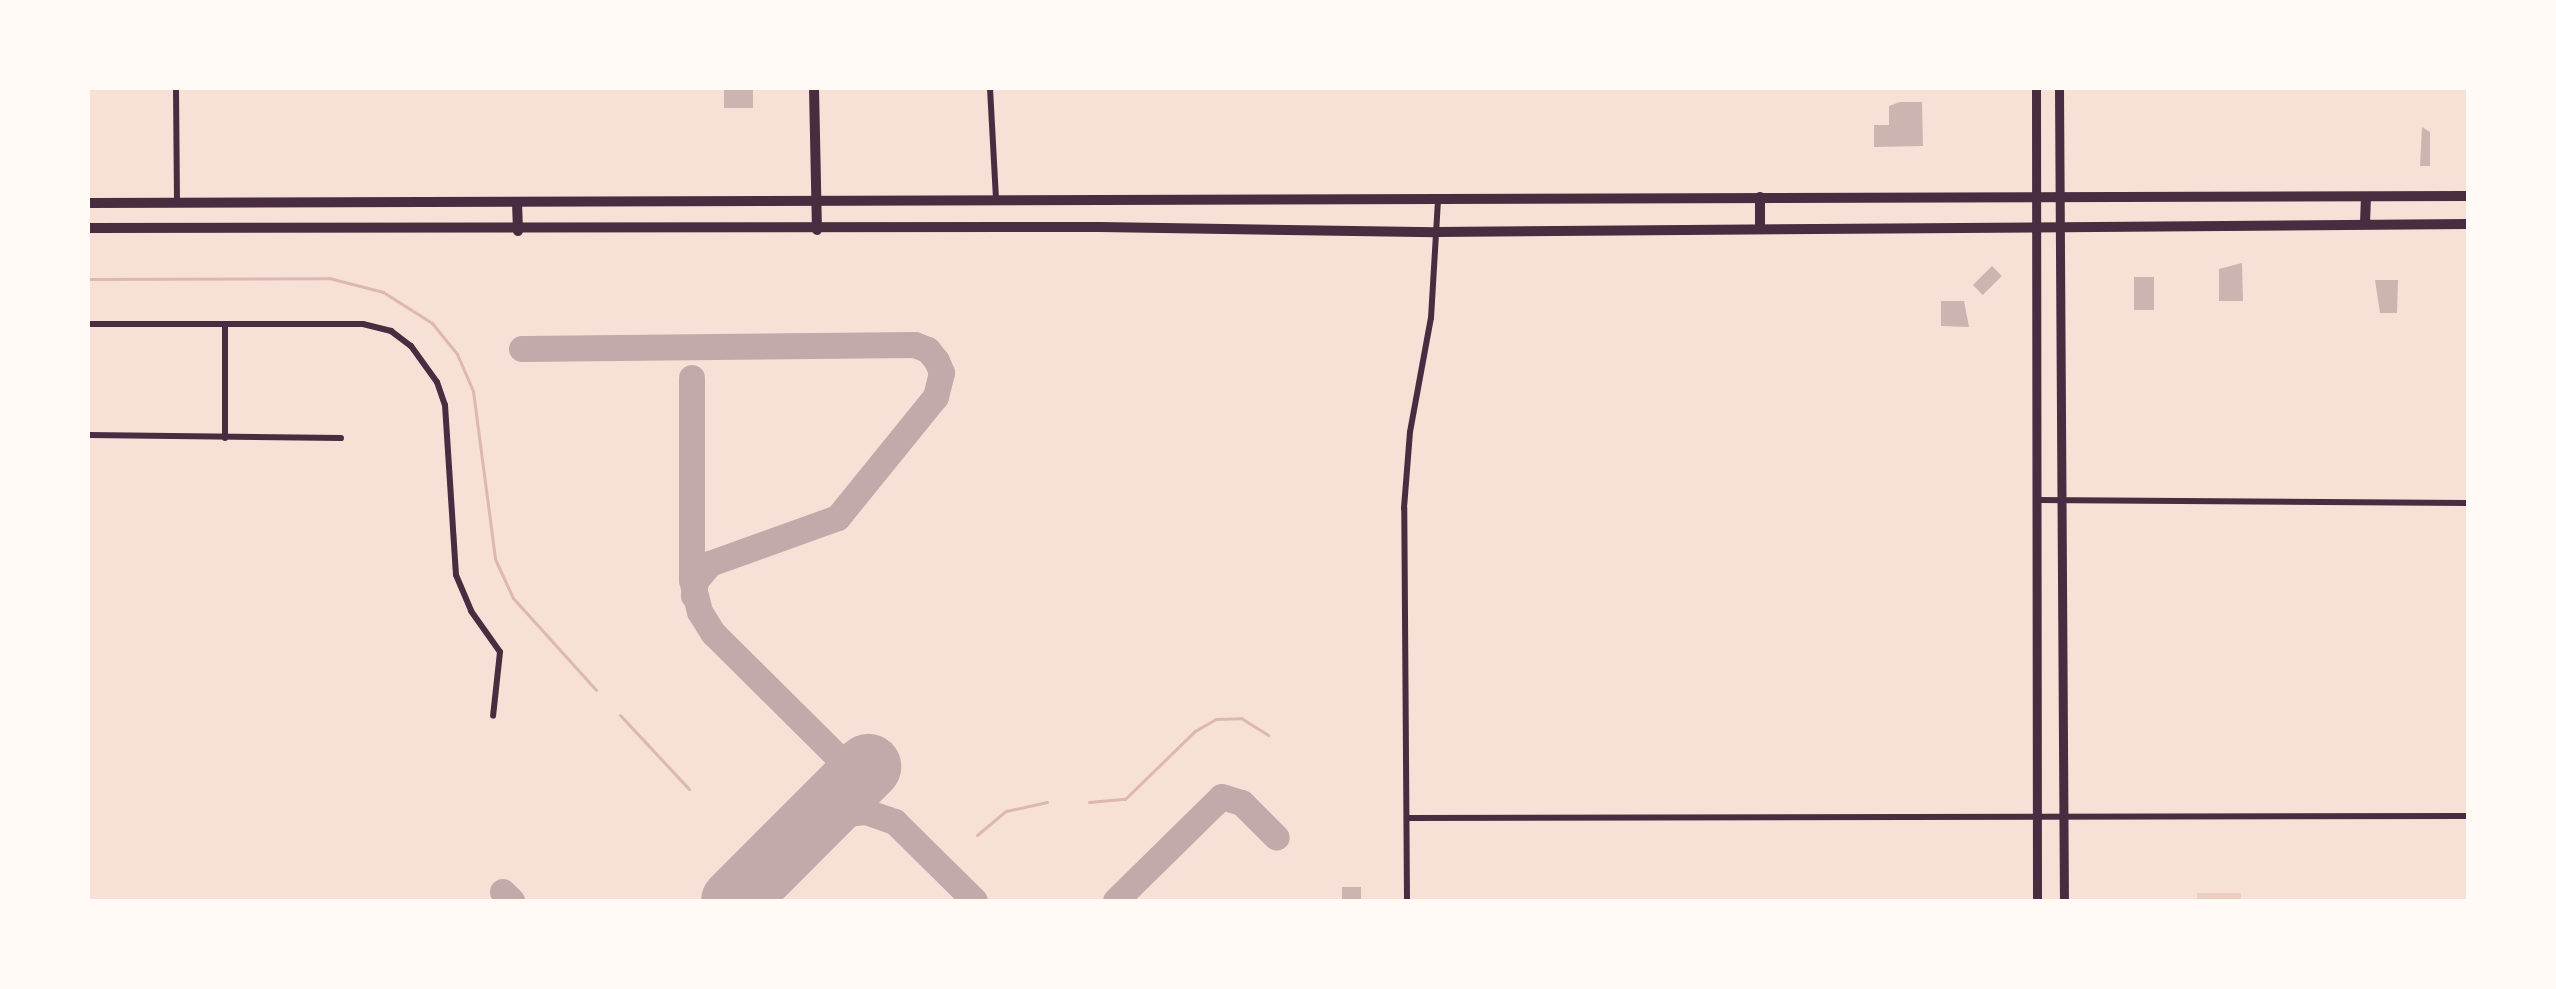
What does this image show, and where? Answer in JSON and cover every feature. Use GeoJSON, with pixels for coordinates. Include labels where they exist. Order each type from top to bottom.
{"type":"FeatureCollection","features":[{"type":"Feature","properties":{"kind":"main road"},"geometry":{"type":"LineString","coordinates":[[814,88],[817,230]]}},
{"type":"Feature","properties":{"kind":"main road"},"geometry":{"type":"LineString","coordinates":[[2036,88],[2037,901]]}},
{"type":"Feature","properties":{"kind":"main road"},"geometry":{"type":"LineString","coordinates":[[2059,88],[2064,901]]}},
{"type":"Feature","properties":{"kind":"main road"},"geometry":{"type":"LineString","coordinates":[[88,203],[2468,196]]}},
{"type":"Feature","properties":{"kind":"main road"},"geometry":{"type":"LineString","coordinates":[[1760,197],[1760,227]]}},
{"type":"Feature","properties":{"kind":"main road"},"geometry":{"type":"LineString","coordinates":[[2365,224],[2366,197]]}},
{"type":"Feature","properties":{"kind":"main road"},"geometry":{"type":"LineString","coordinates":[[517,202],[518,231]]}},
{"type":"Feature","properties":{"kind":"main road"},"geometry":{"type":"LineString","coordinates":[[88,228],[518,231],[1100,227],[1436,232],[1760,227],[2468,224]]}},
{"type":"Feature","properties":{"kind":"street"},"geometry":{"type":"LineString","coordinates":[[176,88],[177,202]]}},
{"type":"Feature","properties":{"kind":"street"},"geometry":{"type":"LineString","coordinates":[[990,88],[996,200]]}},
{"type":"Feature","properties":{"kind":"street"},"geometry":{"type":"LineString","coordinates":[[1407,901],[1404,508],[1410,432],[1431,318],[1439,197]]}},
{"type":"Feature","properties":{"kind":"street"},"geometry":{"type":"LineString","coordinates":[[88,324],[379,326],[411,346],[428,365],[445,405],[456,575],[471,611],[500,652],[493,716]]}},
{"type":"Feature","properties":{"kind":"street"},"geometry":{"type":"LineString","coordinates":[[225,324],[225,438]]}},
{"type":"Feature","properties":{"kind":"street"},"geometry":{"type":"LineString","coordinates":[[88,435],[341,438]]}},
{"type":"Feature","properties":{"kind":"street"},"geometry":{"type":"LineString","coordinates":[[2037,500],[2468,503]]}},
{"type":"Feature","properties":{"kind":"street"},"geometry":{"type":"LineString","coordinates":[[1408,818],[2468,816]]}},
{"type":"Feature","properties":{"kind":"shaded area"},"geometry":{"type":"Polygon","coordinates":[[[2197,893],[2241,893],[2241,901],[2197,901],[2197,893]]]}},
{"type":"Feature","properties":{"kind":"building"},"geometry":{"type":"Polygon","coordinates":[[[724,90],[753,90],[753,108],[724,108],[724,90]]]}},
{"type":"Feature","properties":{"kind":"building"},"geometry":{"type":"Polygon","coordinates":[[[1900,102],[1922,102],[1923,146],[1874,147],[1874,125],[1889,125],[1889,106],[1900,102]]]}},
{"type":"Feature","properties":{"kind":"building"},"geometry":{"type":"Polygon","coordinates":[[[2422,127],[2430,132],[2430,166],[2420,166],[2422,127]]]}},
{"type":"Feature","properties":{"kind":"building"},"geometry":{"type":"Polygon","coordinates":[[[2242,263],[2243,301],[2219,301],[2219,269],[2242,263]]]}},
{"type":"Feature","properties":{"kind":"building"},"geometry":{"type":"Polygon","coordinates":[[[1992,266],[2002,276],[1983,295],[1973,285],[1992,266]]]}},
{"type":"Feature","properties":{"kind":"building"},"geometry":{"type":"Polygon","coordinates":[[[2134,277],[2154,277],[2154,310],[2134,310],[2134,277]]]}},
{"type":"Feature","properties":{"kind":"building"},"geometry":{"type":"Polygon","coordinates":[[[2375,280],[2398,280],[2397,313],[2380,313],[2375,280]]]}},
{"type":"Feature","properties":{"kind":"building"},"geometry":{"type":"Polygon","coordinates":[[[1941,301],[1964,301],[1969,327],[1941,326],[1941,301]]]}},
{"type":"Feature","properties":{"kind":"building"},"geometry":{"type":"Polygon","coordinates":[[[1342,887],[1361,887],[1361,901],[1342,901],[1342,887]]]}},
{"type":"Feature","properties":{"kind":"waterway"},"geometry":{"type":"LineString","coordinates":[[88,279],[329,278],[383,292],[432,323],[457,354],[473,391],[495,559],[513,598],[596,690]]}},
{"type":"Feature","properties":{"kind":"waterway"},"geometry":{"type":"LineString","coordinates":[[620,715],[689,789]]}},
{"type":"Feature","properties":{"kind":"waterway"},"geometry":{"type":"LineString","coordinates":[[1089,802],[1125,799],[1195,731],[1216,719],[1241,718],[1268,735]]}},
{"type":"Feature","properties":{"kind":"waterway"},"geometry":{"type":"LineString","coordinates":[[977,835],[1006,811],[1047,802]]}},
{"type":"Feature","properties":{"kind":"taxiway"},"geometry":{"type":"LineString","coordinates":[[522,349],[915,345],[928,350],[937,361],[942,373],[936,397],[838,518],[710,564],[696,581],[694,596]]}},
{"type":"Feature","properties":{"kind":"taxiway"},"geometry":{"type":"LineString","coordinates":[[692,378],[692,580],[700,612],[714,634],[858,777]]}},
{"type":"Feature","properties":{"kind":"taxiway"},"geometry":{"type":"LineString","coordinates":[[1116,901],[1222,797],[1242,803],[1277,838]]}},
{"type":"Feature","properties":{"kind":"taxiway"},"geometry":{"type":"LineString","coordinates":[[819,817],[866,812],[895,822],[975,901]]}},
{"type":"Feature","properties":{"kind":"taxiway"},"geometry":{"type":"LineString","coordinates":[[503,892],[512,901]]}},
{"type":"Feature","properties":{"kind":"runway"},"geometry":{"type":"LineString","coordinates":[[734,901],[868,767]]}}]}
